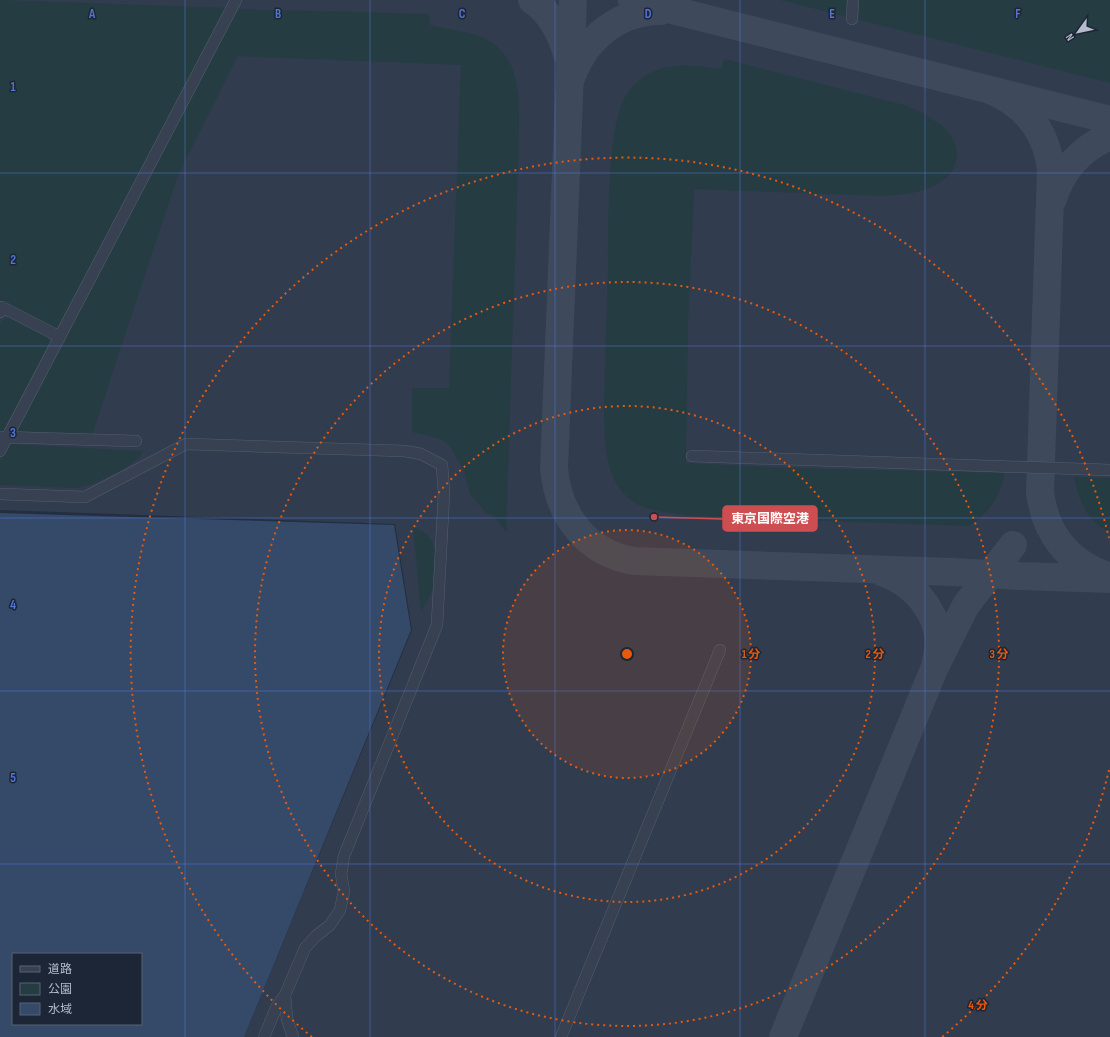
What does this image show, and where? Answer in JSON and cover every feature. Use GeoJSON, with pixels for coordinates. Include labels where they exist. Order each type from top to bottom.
{"type":"FeatureCollection","features":[{"type":"Feature","properties":{"kind":"lane"},"geometry":{"type":"LineString","coordinates":[[0,451],[4,437],[60,337],[236,0]]}},
{"type":"Feature","properties":{"kind":"lane"},"geometry":{"type":"LineString","coordinates":[[852,19],[853,0]]}},
{"type":"Feature","properties":{"kind":"lane"},"geometry":{"type":"LineString","coordinates":[[0,312],[2,308],[60,337]]}},
{"type":"Feature","properties":{"kind":"lane"},"geometry":{"type":"LineString","coordinates":[[4,437],[136,441]]}},
{"type":"Feature","properties":{"kind":"lane"},"geometry":{"type":"LineString","coordinates":[[0,494],[85,497],[186,444],[405,451],[422,454],[442,465],[444,493],[437,625],[344,856],[341,874],[344,891],[340,910],[330,925],[316,936],[305,948],[285,995],[277,1006],[264,1037]]}},
{"type":"Feature","properties":{"kind":"lane"},"geometry":{"type":"LineString","coordinates":[[692,456],[1110,470]]}},
{"type":"Feature","properties":{"kind":"lane"},"geometry":{"type":"LineString","coordinates":[[561,1037],[720,650]]}},
{"type":"Feature","properties":{"kind":"lane"},"geometry":{"type":"LineString","coordinates":[[285,995],[287,1019],[293,1037]]}},
{"type":"Feature","properties":{"kind":"shaded area"},"geometry":{"type":"Polygon","coordinates":[[[0,0],[1110,0],[1110,1037],[244,1037],[412,630],[395,524],[0,510],[0,0]]]}},
{"type":"Feature","properties":{"kind":"green space"},"geometry":{"type":"Polygon","coordinates":[[[0,0],[230,8],[60,325],[55,328],[49,328],[0,306],[0,0]]]}},
{"type":"Feature","properties":{"kind":"green space"},"geometry":{"type":"Polygon","coordinates":[[[780,0],[1110,0],[1110,83],[780,0]]]}},
{"type":"Feature","properties":{"kind":"green space"},"geometry":{"type":"Polygon","coordinates":[[[236,9],[429,14],[430,25],[479,36],[493,44],[504,54],[511,65],[516,79],[518,93],[519,138],[507,533],[493,515],[486,513],[470,494],[464,471],[450,446],[441,439],[412,432],[412,388],[449,388],[461,65],[238,56],[178,175],[92,435],[14,433],[236,9]]]}},
{"type":"Feature","properties":{"kind":"green space"},"geometry":{"type":"Polygon","coordinates":[[[724,59],[904,105],[923,113],[941,126],[949,133],[954,141],[957,151],[953,169],[945,179],[938,184],[922,190],[896,195],[880,196],[694,189],[688,328],[686,463],[789,468],[1005,473],[1000,490],[993,504],[983,515],[969,526],[690,516],[658,511],[641,506],[629,498],[619,488],[613,477],[606,451],[604,410],[610,172],[616,124],[622,105],[629,91],[649,74],[672,66],[696,66],[721,69],[724,59]]]}},
{"type":"Feature","properties":{"kind":"green space"},"geometry":{"type":"Polygon","coordinates":[[[9,317],[13,317],[47,337],[51,345],[52,352],[0,438],[0,326],[2,321],[9,317]]]}},
{"type":"Feature","properties":{"kind":"green space"},"geometry":{"type":"Polygon","coordinates":[[[9,444],[143,451],[140,456],[129,466],[92,484],[77,488],[0,485],[0,461],[9,444]]]}},
{"type":"Feature","properties":{"kind":"green space"},"geometry":{"type":"Polygon","coordinates":[[[1074,477],[1110,478],[1110,531],[1103,528],[1090,517],[1081,501],[1074,477]]]}},
{"type":"Feature","properties":{"kind":"green space"},"geometry":{"type":"Polygon","coordinates":[[[413,527],[420,530],[430,538],[435,549],[436,556],[435,584],[421,611],[413,527]]]}},
{"type":"Feature","properties":{"kind":"water"},"geometry":{"type":"Polygon","coordinates":[[[0,513],[394,525],[411,630],[244,1037],[0,1037],[0,513]]]}},
{"type":"Feature","properties":{"kind":"taxiway"},"geometry":{"type":"LineString","coordinates":[[532,0],[550,17],[562,39],[567,54]]}},
{"type":"Feature","properties":{"kind":"taxiway"},"geometry":{"type":"LineString","coordinates":[[573,0],[554,468],[561,501],[568,516],[578,529],[602,550],[617,557],[634,561],[1110,579]]}},
{"type":"Feature","properties":{"kind":"taxiway"},"geometry":{"type":"LineString","coordinates":[[632,0],[1110,120]]}},
{"type":"Feature","properties":{"kind":"taxiway"},"geometry":{"type":"LineString","coordinates":[[572,76],[586,49],[606,29],[619,21],[632,16],[646,12],[661,11]]}},
{"type":"Feature","properties":{"kind":"taxiway"},"geometry":{"type":"LineString","coordinates":[[987,89],[1012,102],[1031,119],[1044,142],[1051,169],[1040,492],[1043,507],[1047,521],[1053,533],[1070,554],[1081,563],[1107,576]]}},
{"type":"Feature","properties":{"kind":"taxiway"},"geometry":{"type":"LineString","coordinates":[[1053,199],[1062,178],[1074,161],[1082,153],[1110,136]]}},
{"type":"Feature","properties":{"kind":"taxiway"},"geometry":{"type":"LineString","coordinates":[[783,1037],[934,669],[966,605],[1013,545]]}},
{"type":"Feature","properties":{"kind":"taxiway"},"geometry":{"type":"LineString","coordinates":[[881,572],[907,585],[918,595],[926,606],[933,618],[937,632],[938,646],[936,661]]}},
{"type":"Feature","properties":{"kind":"place","name":"東京国際空港"},"geometry":{"type":"Point","coordinates":[654,517]}}]}
